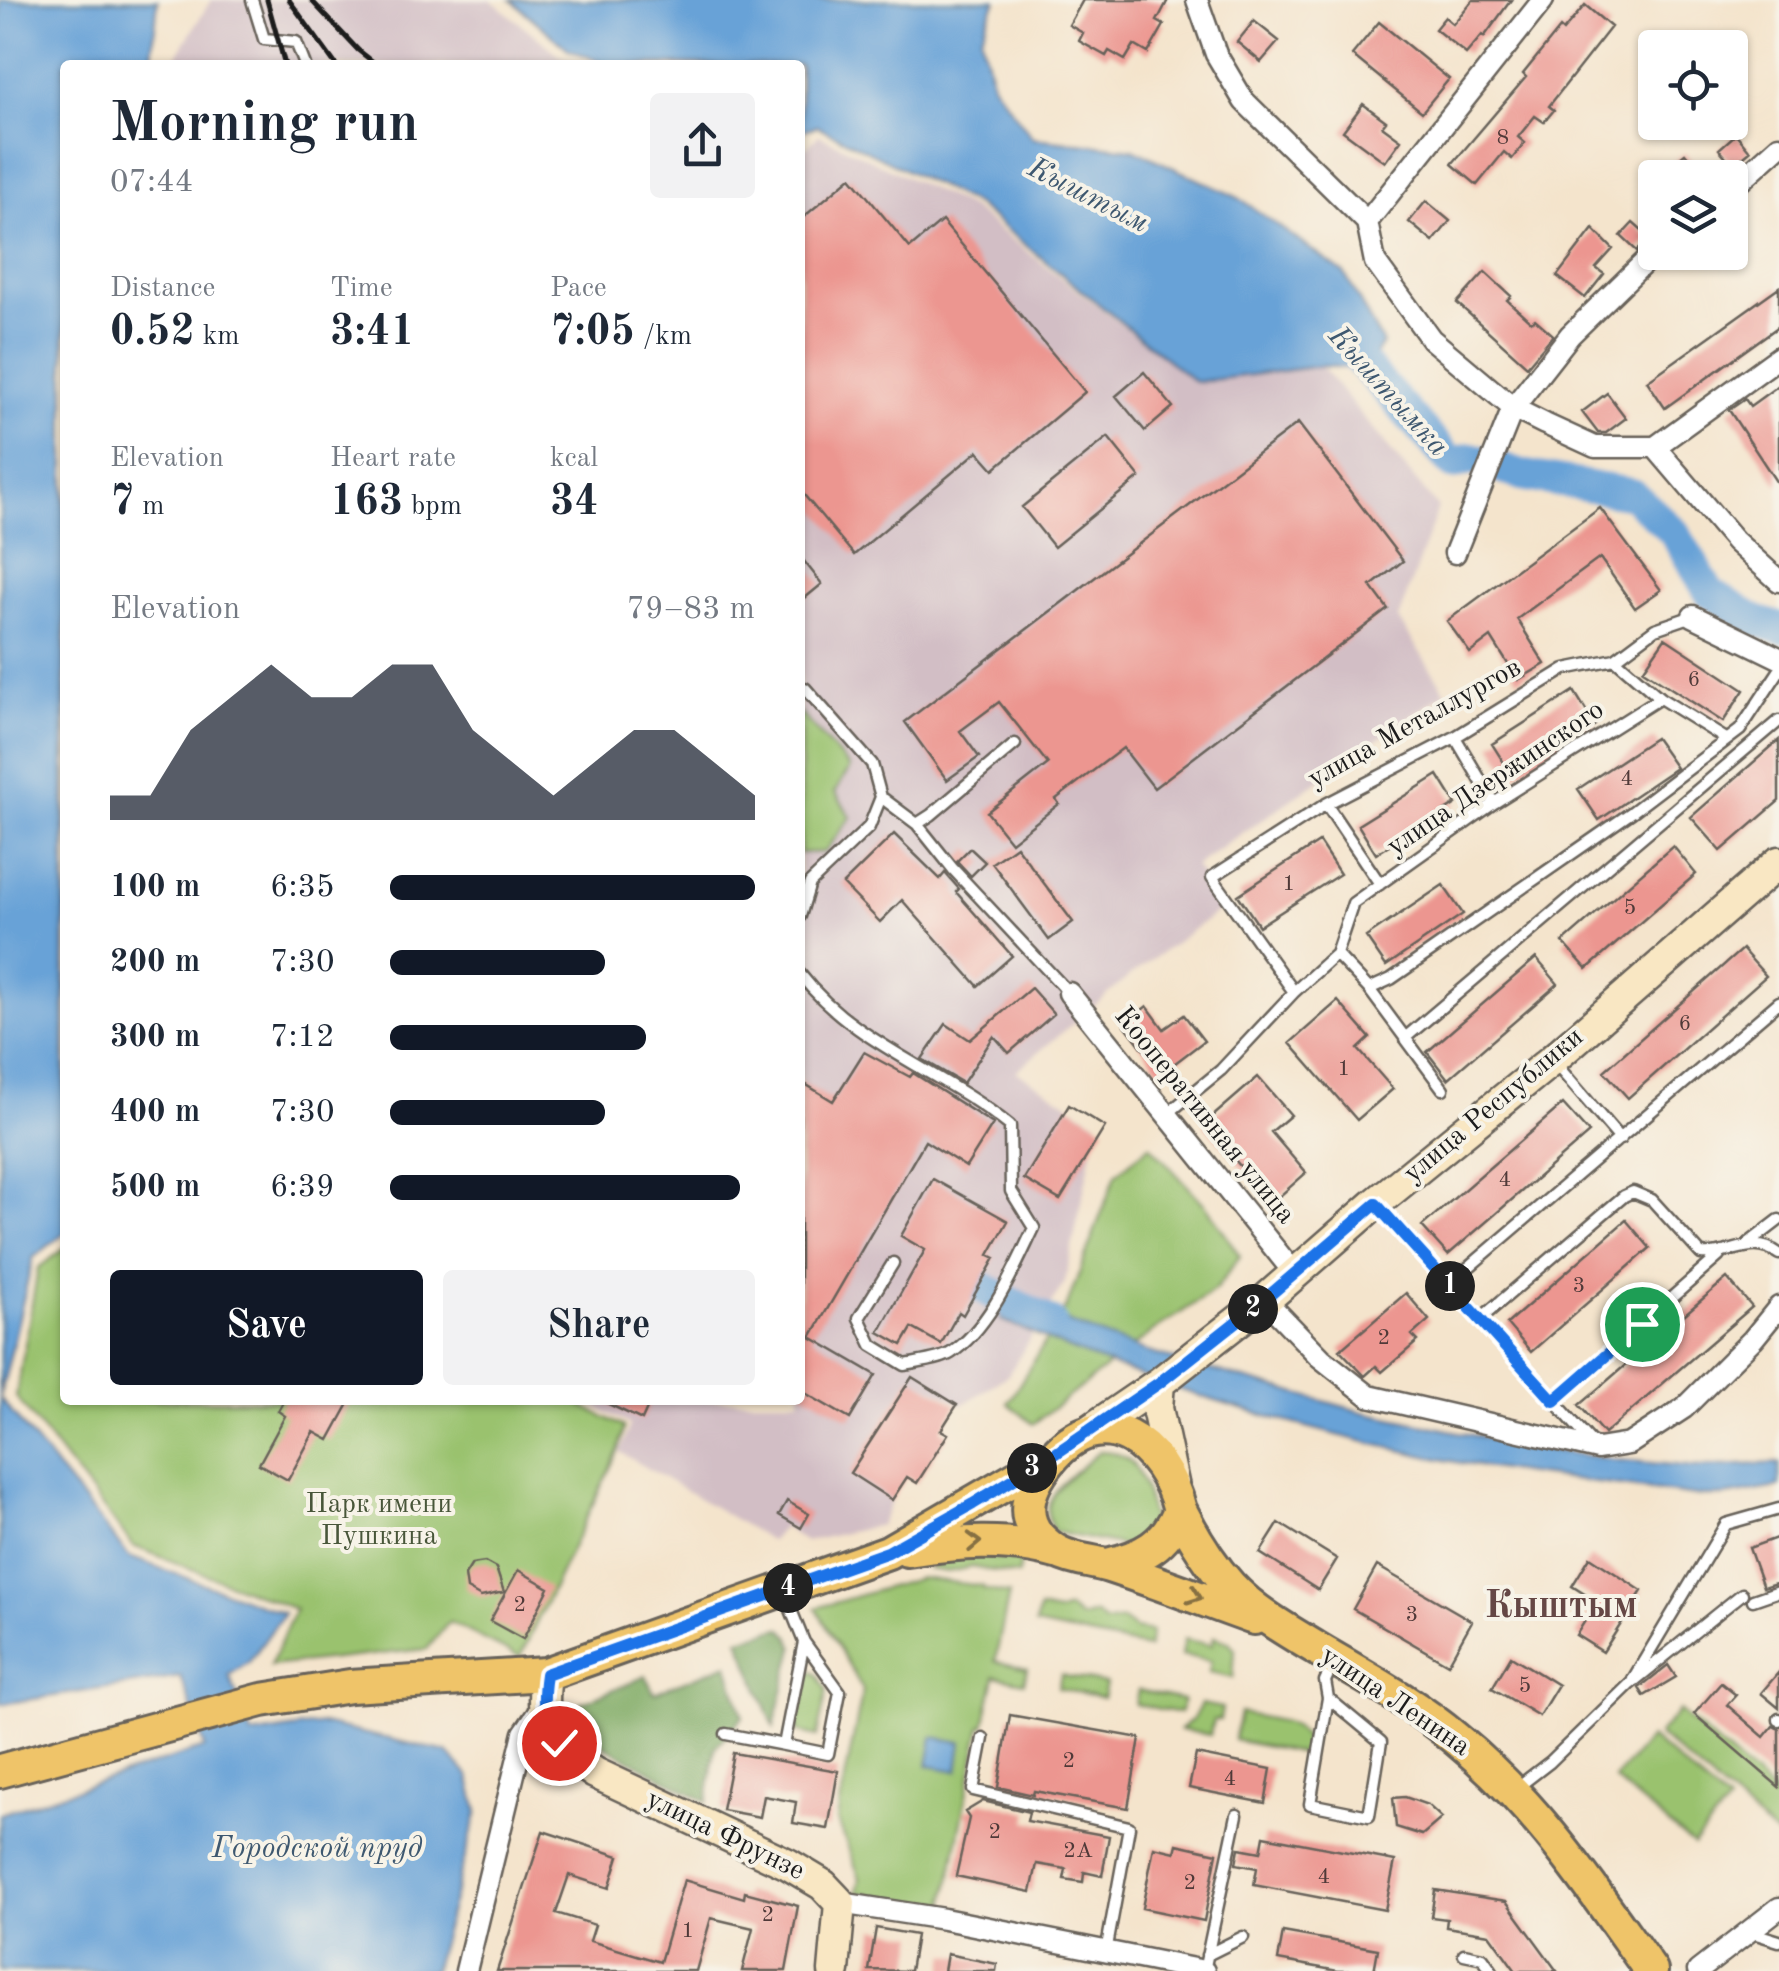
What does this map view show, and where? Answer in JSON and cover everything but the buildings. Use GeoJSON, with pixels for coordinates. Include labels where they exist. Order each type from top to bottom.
{"type":"FeatureCollection","features":[{"type":"Feature","properties":{"kind":"main road","name":"улица Республики"},"geometry":{"type":"LineString","coordinates":[[1082,1436],[1159,1383],[1296,1274],[1552,1060],[1779,862]]}},
{"type":"Feature","properties":{"kind":"main road"},"geometry":{"type":"LineString","coordinates":[[1107,1565],[1156,1548],[1173,1529],[1178,1503],[1160,1422],[1159,1383]]}},
{"type":"Feature","properties":{"kind":"main road"},"geometry":{"type":"LineString","coordinates":[[0,1771],[262,1700],[350,1686],[546,1674],[888,1552],[1082,1436],[1112,1429],[1147,1447],[1164,1470],[1195,1540],[1222,1577],[1282,1628]]}},
{"type":"Feature","properties":{"kind":"main road"},"geometry":{"type":"LineString","coordinates":[[1055,1454],[1037,1477],[1030,1494],[1028,1520],[1040,1539],[1059,1552]]}},
{"type":"Feature","properties":{"kind":"main road"},"geometry":{"type":"LineString","coordinates":[[888,1552],[958,1542],[1004,1541],[1107,1565],[1282,1628]]}},
{"type":"Feature","properties":{"kind":"main road","name":"улица Ленина"},"geometry":{"type":"LineString","coordinates":[[1282,1628],[1390,1692],[1454,1736],[1514,1790],[1554,1836],[1650,1971]]}},
{"type":"Feature","properties":{"kind":"main road"},"geometry":{"type":"LineString","coordinates":[[542,1708],[546,1674]]}},
{"type":"Feature","properties":{"kind":"main road","name":"улица Фрунзе"},"geometry":{"type":"LineString","coordinates":[[542,1708],[548,1728],[559,1743],[594,1773],[788,1864],[823,1885],[840,1903]]}},
{"type":"Feature","properties":{"kind":"main road"},"geometry":{"type":"LineString","coordinates":[[834,1971],[840,1903]]}},
{"type":"Feature","properties":{"kind":"street"},"geometry":{"type":"LineString","coordinates":[[1197,0],[1216,54],[1244,102],[1366,222],[1375,262],[1430,339],[1513,408],[1595,447],[1654,448],[1779,357]]}},
{"type":"Feature","properties":{"kind":"street"},"geometry":{"type":"LineString","coordinates":[[1366,222],[1543,0]]}},
{"type":"Feature","properties":{"kind":"street"},"geometry":{"type":"LineString","coordinates":[[1748,174],[1779,146]]}},
{"type":"Feature","properties":{"kind":"street"},"geometry":{"type":"LineString","coordinates":[[1455,553],[1513,408],[1570,335],[1638,269]]}},
{"type":"Feature","properties":{"kind":"street"},"geometry":{"type":"LineString","coordinates":[[1654,448],[1735,541],[1779,581]]}},
{"type":"Feature","properties":{"kind":"street","name":"улица Металлургов"},"geometry":{"type":"LineString","coordinates":[[1693,616],[1779,658]]}},
{"type":"Feature","properties":{"kind":"street","name":"Кооперативная улица"},"geometry":{"type":"LineString","coordinates":[[1070,994],[1296,1274]]}},
{"type":"Feature","properties":{"kind":"street"},"geometry":{"type":"LineString","coordinates":[[1264,1300],[1321,1358],[1369,1396],[1598,1449],[1629,1444],[1684,1408],[1779,1308]]}},
{"type":"Feature","properties":{"kind":"street"},"geometry":{"type":"LineString","coordinates":[[466,1971],[524,1733],[542,1708]]}},
{"type":"Feature","properties":{"kind":"street","name":"улица Фрунзе"},"geometry":{"type":"LineString","coordinates":[[840,1903],[944,1919],[1106,1952],[1205,1966]]}},
{"type":"Feature","properties":{"kind":"street"},"geometry":{"type":"LineString","coordinates":[[1698,1971],[1779,1908]]}},
{"type":"Feature","properties":{"kind":"lane"},"geometry":{"type":"LineString","coordinates":[[252,0],[264,39],[296,42],[303,60]]}},
{"type":"Feature","properties":{"kind":"lane","name":"улица Металлургов"},"geometry":{"type":"LineString","coordinates":[[1294,992],[1212,877],[1326,804],[1455,737],[1565,670],[1615,659],[1654,629],[1693,616]]}},
{"type":"Feature","properties":{"kind":"lane"},"geometry":{"type":"LineString","coordinates":[[1615,659],[1660,698],[1726,740]]}},
{"type":"Feature","properties":{"kind":"lane"},"geometry":{"type":"LineString","coordinates":[[1369,988],[1390,979],[1632,812],[1740,730],[1779,671]]}},
{"type":"Feature","properties":{"kind":"lane"},"geometry":{"type":"LineString","coordinates":[[805,688],[872,764],[881,798],[869,827],[805,882]]}},
{"type":"Feature","properties":{"kind":"lane","name":"улица Дзержинского"},"geometry":{"type":"LineString","coordinates":[[1336,954],[1353,903],[1494,803],[1660,698]]}},
{"type":"Feature","properties":{"kind":"lane"},"geometry":{"type":"LineString","coordinates":[[1404,1038],[1779,720]]}},
{"type":"Feature","properties":{"kind":"lane"},"geometry":{"type":"LineString","coordinates":[[1455,737],[1494,803]]}},
{"type":"Feature","properties":{"kind":"lane"},"geometry":{"type":"LineString","coordinates":[[916,824],[1015,744]]}},
{"type":"Feature","properties":{"kind":"lane"},"geometry":{"type":"LineString","coordinates":[[881,798],[916,824],[1070,994]]}},
{"type":"Feature","properties":{"kind":"lane"},"geometry":{"type":"LineString","coordinates":[[1326,804],[1380,884]]}},
{"type":"Feature","properties":{"kind":"lane"},"geometry":{"type":"LineString","coordinates":[[1165,1115],[1221,1070],[1294,992],[1336,954],[1369,988],[1443,1088]]}},
{"type":"Feature","properties":{"kind":"lane"},"geometry":{"type":"LineString","coordinates":[[805,981],[818,998],[860,1033],[982,1103],[1010,1126],[1011,1190],[1034,1228],[988,1316],[950,1354],[906,1365],[872,1345],[859,1318],[893,1263]]}},
{"type":"Feature","properties":{"kind":"lane"},"geometry":{"type":"LineString","coordinates":[[1448,1285],[1779,1002]]}},
{"type":"Feature","properties":{"kind":"lane"},"geometry":{"type":"LineString","coordinates":[[1552,1060],[1620,1139]]}},
{"type":"Feature","properties":{"kind":"lane"},"geometry":{"type":"LineString","coordinates":[[1479,1320],[1633,1192],[1652,1200],[1701,1254],[1719,1256]]}},
{"type":"Feature","properties":{"kind":"lane"},"geometry":{"type":"LineString","coordinates":[[1376,1204],[1598,1449]]}},
{"type":"Feature","properties":{"kind":"lane"},"geometry":{"type":"LineString","coordinates":[[1554,1401],[1719,1256],[1748,1244],[1779,1220]]}},
{"type":"Feature","properties":{"kind":"lane"},"geometry":{"type":"LineString","coordinates":[[1748,1244],[1764,1244],[1779,1254]]}},
{"type":"Feature","properties":{"kind":"lane"},"geometry":{"type":"LineString","coordinates":[[1630,1684],[1726,1524],[1779,1509]]}},
{"type":"Feature","properties":{"kind":"lane"},"geometry":{"type":"LineString","coordinates":[[726,1734],[828,1754],[840,1692],[804,1642],[783,1590]]}},
{"type":"Feature","properties":{"kind":"lane"},"geometry":{"type":"LineString","coordinates":[[1753,1600],[1779,1591]]}},
{"type":"Feature","properties":{"kind":"lane"},"geometry":{"type":"LineString","coordinates":[[1514,1790],[1550,1762],[1630,1684],[1742,1594]]}},
{"type":"Feature","properties":{"kind":"lane"},"geometry":{"type":"LineString","coordinates":[[784,1745],[804,1642]]}},
{"type":"Feature","properties":{"kind":"lane"},"geometry":{"type":"LineString","coordinates":[[1328,1698],[1381,1742],[1368,1816],[1310,1804],[1328,1698],[1324,1681],[1335,1660]]}},
{"type":"Feature","properties":{"kind":"lane"},"geometry":{"type":"LineString","coordinates":[[983,1738],[973,1790],[1129,1827],[1106,1952]]}},
{"type":"Feature","properties":{"kind":"lane"},"geometry":{"type":"LineString","coordinates":[[1205,1966],[1237,1815]]}},
{"type":"Feature","properties":{"kind":"lane"},"geometry":{"type":"LineString","coordinates":[[1748,1932],[1779,1941]]}},
{"type":"Feature","properties":{"kind":"lane"},"geometry":{"type":"LineString","coordinates":[[1205,1966],[1243,1937]]}},
{"type":"Feature","properties":{"kind":"lane"},"geometry":{"type":"LineString","coordinates":[[1464,1954],[1483,1958],[1492,1971]]}},
{"type":"Feature","properties":{"kind":"shaded area"},"geometry":{"type":"Polygon","coordinates":[[[211,0],[491,0],[571,60],[174,60],[211,0]]]}},
{"type":"Feature","properties":{"kind":"shaded area"},"geometry":{"type":"Polygon","coordinates":[[[819,135],[971,208],[1195,382],[1321,366],[1438,508],[1398,619],[1446,692],[1195,866],[1224,907],[1131,975],[1016,1071],[1098,1122],[1065,1282],[1008,1375],[962,1405],[911,1377],[850,1473],[892,1500],[880,1525],[805,1542],[783,1527],[771,1541],[620,1452],[630,1425],[592,1405],[805,1405],[806,148],[819,135]]]}},
{"type":"Feature","properties":{"kind":"green space"},"geometry":{"type":"Polygon","coordinates":[[[805,718],[850,768],[835,792],[851,817],[825,852],[805,853],[805,718]]]}},
{"type":"Feature","properties":{"kind":"green space"},"geometry":{"type":"Polygon","coordinates":[[[1150,1145],[1207,1207],[1240,1256],[1216,1289],[1151,1333],[1033,1424],[1008,1403],[1067,1306],[1116,1174],[1150,1145]]]}},
{"type":"Feature","properties":{"kind":"green space","name":"Парк имени Пушкина"},"geometry":{"type":"Polygon","coordinates":[[[60,1252],[60,1405],[581,1405],[624,1427],[619,1449],[520,1657],[449,1622],[427,1649],[270,1666],[295,1609],[133,1546],[16,1397],[38,1268],[60,1252]]]}},
{"type":"Feature","properties":{"kind":"green space"},"geometry":{"type":"Polygon","coordinates":[[[1100,1451],[1126,1458],[1140,1476],[1154,1527],[1135,1548],[1055,1532],[1049,1520],[1052,1497],[1100,1451]]]}},
{"type":"Feature","properties":{"kind":"green space"},"geometry":{"type":"Polygon","coordinates":[[[952,1554],[1021,1560],[1018,1575],[971,1567],[948,1572],[928,1569],[952,1554]]]}},
{"type":"Feature","properties":{"kind":"green space"},"geometry":{"type":"Polygon","coordinates":[[[920,1578],[983,1586],[1009,1594],[995,1661],[1027,1669],[1024,1682],[995,1676],[981,1726],[944,1910],[857,1892],[860,1878],[837,1819],[863,1690],[816,1608],[920,1578]]]}},
{"type":"Feature","properties":{"kind":"green space"},"geometry":{"type":"Polygon","coordinates":[[[1039,1609],[1057,1613],[1068,1609],[1080,1618],[1095,1614],[1105,1623],[1123,1620],[1135,1629],[1151,1632],[1148,1648],[1035,1625],[1039,1609]]]}},
{"type":"Feature","properties":{"kind":"green space"},"geometry":{"type":"Polygon","coordinates":[[[781,1628],[790,1636],[794,1648],[774,1727],[739,1639],[781,1628]]]}},
{"type":"Feature","properties":{"kind":"green space"},"geometry":{"type":"Polygon","coordinates":[[[1214,1637],[1229,1642],[1235,1649],[1233,1678],[1209,1672],[1211,1661],[1181,1655],[1184,1639],[1212,1645],[1214,1637]]]}},
{"type":"Feature","properties":{"kind":"green space"},"geometry":{"type":"Polygon","coordinates":[[[728,1664],[743,1717],[715,1748],[707,1802],[577,1731],[580,1703],[646,1676],[654,1693],[728,1664]]]}},
{"type":"Feature","properties":{"kind":"green space"},"geometry":{"type":"Polygon","coordinates":[[[810,1671],[817,1674],[827,1690],[817,1736],[796,1731],[810,1671]]]}},
{"type":"Feature","properties":{"kind":"green space"},"geometry":{"type":"Polygon","coordinates":[[[1061,1675],[1106,1684],[1103,1698],[1058,1688],[1061,1675]]]}},
{"type":"Feature","properties":{"kind":"green space"},"geometry":{"type":"Polygon","coordinates":[[[1138,1690],[1183,1700],[1180,1713],[1135,1704],[1138,1690]]]}},
{"type":"Feature","properties":{"kind":"green space"},"geometry":{"type":"Polygon","coordinates":[[[1201,1704],[1222,1708],[1220,1720],[1213,1720],[1210,1735],[1180,1730],[1193,1719],[1201,1704]]]}},
{"type":"Feature","properties":{"kind":"green space"},"geometry":{"type":"Polygon","coordinates":[[[1679,1711],[1779,1797],[1779,1838],[1658,1735],[1679,1711]]]}},
{"type":"Feature","properties":{"kind":"green space"},"geometry":{"type":"Polygon","coordinates":[[[1240,1713],[1294,1726],[1306,1738],[1307,1755],[1234,1740],[1240,1713]]]}},
{"type":"Feature","properties":{"kind":"green space"},"geometry":{"type":"Polygon","coordinates":[[[1650,1738],[1728,1804],[1693,1845],[1614,1779],[1650,1738]]]}},
{"type":"Feature","properties":{"kind":"water"},"geometry":{"type":"Polygon","coordinates":[[[0,0],[158,0],[152,60],[60,60],[60,1237],[33,1258],[0,1398],[0,0]]]}},
{"type":"Feature","properties":{"kind":"water"},"geometry":{"type":"Polygon","coordinates":[[[511,0],[996,0],[981,37],[993,85],[1033,138],[1133,149],[1239,198],[1344,273],[1383,344],[1363,369],[1321,366],[1195,382],[976,205],[817,126],[805,130],[805,60],[596,60],[568,49],[511,0]]]}},
{"type":"Feature","properties":{"kind":"water"},"geometry":{"type":"Polygon","coordinates":[[[1015,1295],[1072,1324],[1144,1351],[1363,1412],[1530,1447],[1617,1460],[1699,1467],[1779,1463],[1779,1487],[1725,1496],[1696,1496],[1527,1474],[1371,1444],[1209,1399],[1051,1342],[1000,1319],[1015,1295]]]}},
{"type":"Feature","properties":{"kind":"water","name":"Городской пруд"},"geometry":{"type":"Polygon","coordinates":[[[0,1398],[129,1557],[284,1613],[249,1662],[229,1675],[252,1735],[322,1724],[447,1752],[469,1776],[478,1811],[433,1971],[0,1971],[0,1814],[205,1748],[181,1677],[0,1704],[0,1398]]]}},
{"type":"Feature","properties":{"kind":"water"},"geometry":{"type":"Polygon","coordinates":[[[933,1737],[962,1742],[958,1771],[928,1766],[933,1737]]]}},
{"type":"Feature","properties":{"kind":"waterway","name":"Кыштымка"},"geometry":{"type":"LineString","coordinates":[[1335,333],[1453,464],[1472,458],[1521,475],[1632,494],[1674,532],[1710,593],[1756,621],[1779,628]]}},
{"type":"Feature","properties":{"kind":"waterway"},"geometry":{"type":"LineString","coordinates":[[979,1286],[1051,1323]]}},
{"type":"Feature","properties":{"kind":"railway"},"geometry":{"type":"LineString","coordinates":[[267,0],[284,60]]}},
{"type":"Feature","properties":{"kind":"railway"},"geometry":{"type":"LineString","coordinates":[[289,0],[332,60]]}},
{"type":"Feature","properties":{"kind":"railway"},"geometry":{"type":"LineString","coordinates":[[311,0],[371,60]]}},
{"type":"Feature","properties":{"kind":"district","name":"Кыштым"},"geometry":{"type":"Point","coordinates":[1561,1607]}},
{"type":"Feature","properties":{"kind":"route"},"geometry":{"type":"LineString","coordinates":[[559,1743],[548,1728],[542,1708],[546,1674],[888,1552],[973,1504],[1159,1383],[1376,1204],[1554,1401],[1642,1324]]}}]}
